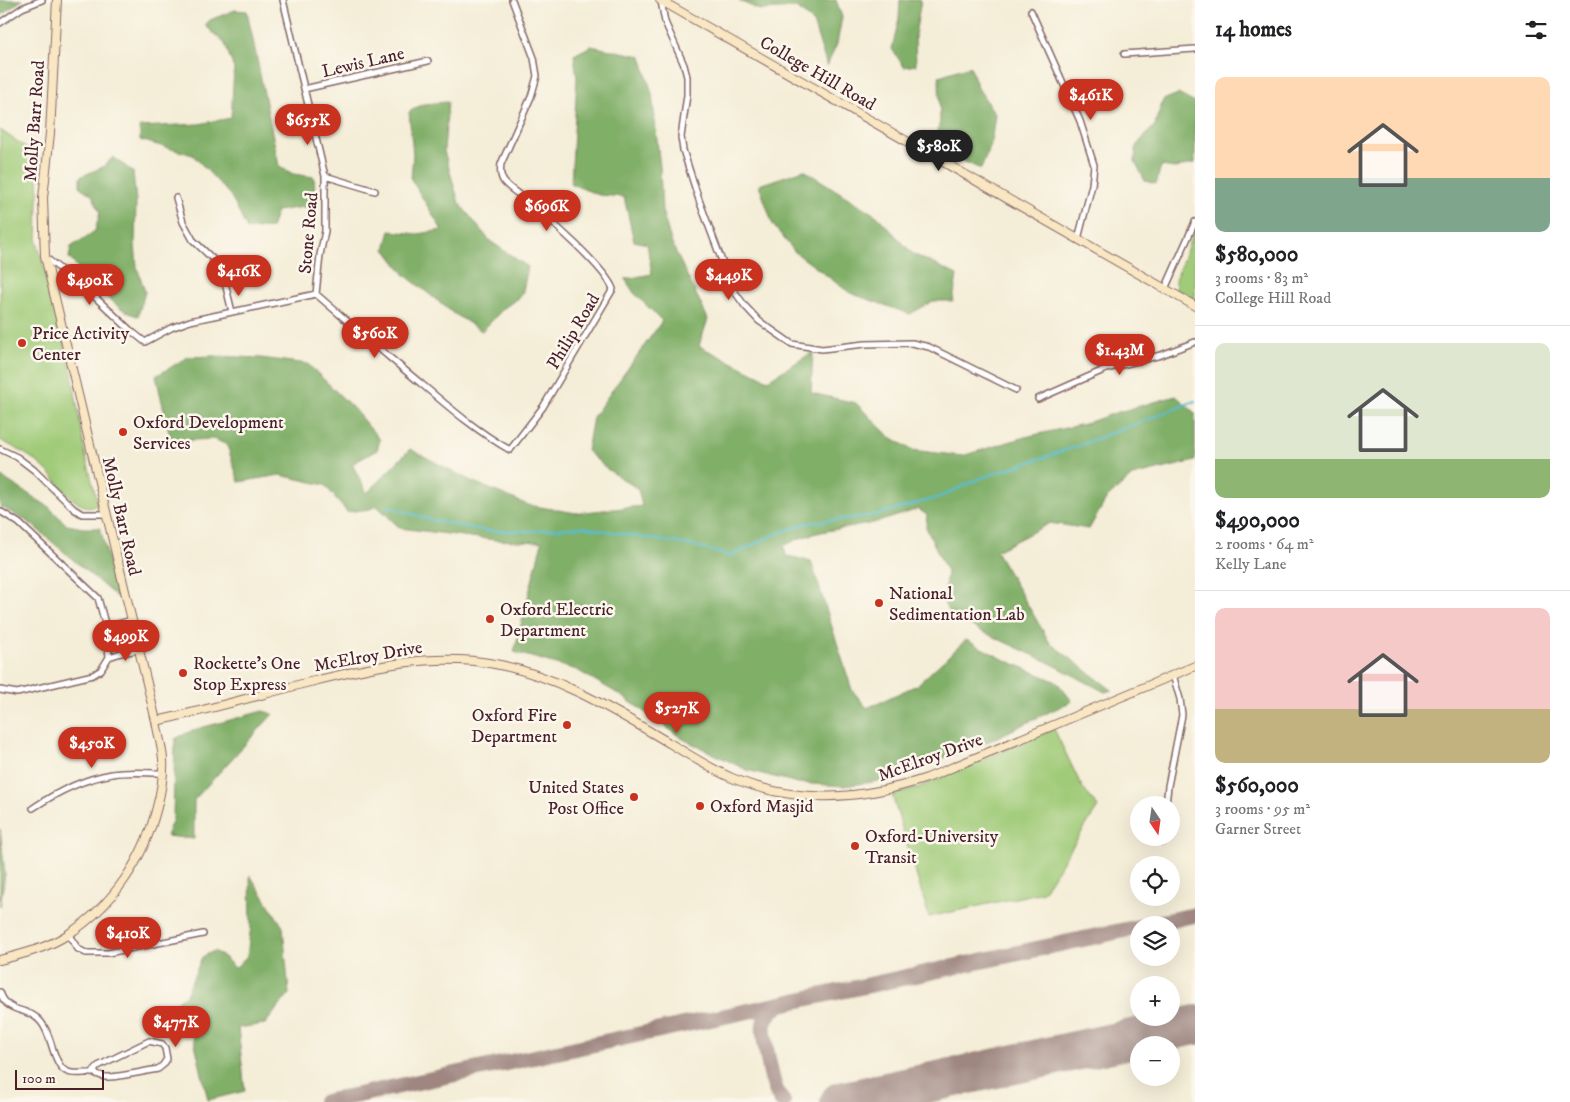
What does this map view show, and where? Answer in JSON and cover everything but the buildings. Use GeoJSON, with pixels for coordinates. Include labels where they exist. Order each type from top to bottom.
{"type":"FeatureCollection","features":[{"type":"Feature","properties":{"kind":"street"},"geometry":{"type":"LineString","coordinates":[[0,22],[22,8],[42,0]]}},
{"type":"Feature","properties":{"kind":"street","name":"Molly Barr Road"},"geometry":{"type":"LineString","coordinates":[[0,960],[48,945],[68,934],[104,906],[122,885],[147,842],[160,795],[163,773],[163,760],[156,721],[45,256],[44,198],[50,133],[57,0]]}},
{"type":"Feature","properties":{"kind":"street","name":"Stone Road"},"geometry":{"type":"LineString","coordinates":[[283,0],[325,176],[325,228],[316,294]]}},
{"type":"Feature","properties":{"kind":"street","name":"Philip Road"},"geometry":{"type":"LineString","coordinates":[[316,294],[465,421],[493,441],[510,450],[543,407],[613,290],[598,268],[564,233],[505,182],[500,173],[501,164],[532,97],[537,76],[534,58],[512,0]]}},
{"type":"Feature","properties":{"kind":"street"},"geometry":{"type":"LineString","coordinates":[[661,0],[665,22],[684,65],[687,77],[687,95],[681,137],[683,150],[699,200],[732,288],[745,306],[764,325],[792,344],[822,349],[865,344],[912,343],[929,347],[1016,390]]}},
{"type":"Feature","properties":{"kind":"street","name":"College Hill Road"},"geometry":{"type":"LineString","coordinates":[[661,0],[1195,306]]}},
{"type":"Feature","properties":{"kind":"street"},"geometry":{"type":"LineString","coordinates":[[1031,11],[1080,121],[1094,165],[1092,185],[1078,239]]}},
{"type":"Feature","properties":{"kind":"street"},"geometry":{"type":"LineString","coordinates":[[1124,54],[1195,49]]}},
{"type":"Feature","properties":{"kind":"street","name":"Lewis Lane"},"geometry":{"type":"LineString","coordinates":[[304,89],[428,61]]}},
{"type":"Feature","properties":{"kind":"street"},"geometry":{"type":"LineString","coordinates":[[325,176],[375,191]]}},
{"type":"Feature","properties":{"kind":"street"},"geometry":{"type":"LineString","coordinates":[[176,198],[183,222],[193,240],[218,264],[232,312]]}},
{"type":"Feature","properties":{"kind":"street"},"geometry":{"type":"LineString","coordinates":[[1165,289],[1195,222]]}},
{"type":"Feature","properties":{"kind":"street"},"geometry":{"type":"LineString","coordinates":[[45,256],[95,296],[130,330],[146,342],[165,329],[177,325],[316,294]]}},
{"type":"Feature","properties":{"kind":"street"},"geometry":{"type":"LineString","coordinates":[[1038,400],[1106,369],[1154,357],[1195,342]]}},
{"type":"Feature","properties":{"kind":"street"},"geometry":{"type":"LineString","coordinates":[[0,449],[17,457],[34,470],[74,509],[82,514],[106,514]]}},
{"type":"Feature","properties":{"kind":"street"},"geometry":{"type":"LineString","coordinates":[[0,511],[19,523],[98,598],[106,626],[109,657]]}},
{"type":"Feature","properties":{"kind":"street"},"geometry":{"type":"LineString","coordinates":[[106,626],[132,620]]}},
{"type":"Feature","properties":{"kind":"street"},"geometry":{"type":"LineString","coordinates":[[0,690],[17,693],[93,675],[101,670],[109,657],[121,652],[138,650]]}},
{"type":"Feature","properties":{"kind":"street","name":"McElroy Drive"},"geometry":{"type":"LineString","coordinates":[[156,721],[357,670],[410,661],[453,659],[524,670],[565,685],[599,702],[732,778],[773,791],[812,796],[845,797],[899,788],[927,778],[1195,666]]}},
{"type":"Feature","properties":{"kind":"street"},"geometry":{"type":"LineString","coordinates":[[1167,796],[1182,714],[1173,675]]}},
{"type":"Feature","properties":{"kind":"street"},"geometry":{"type":"LineString","coordinates":[[33,808],[50,796],[93,779],[114,774],[163,773]]}},
{"type":"Feature","properties":{"kind":"street"},"geometry":{"type":"LineString","coordinates":[[68,934],[78,949],[86,953],[108,954],[203,934]]}},
{"type":"Feature","properties":{"kind":"street"},"geometry":{"type":"LineString","coordinates":[[0,992],[2,999],[8,1006],[33,1015],[41,1021],[47,1031],[56,1059],[63,1069],[79,1075],[92,1073],[106,1077],[158,1069],[167,1059],[165,1048],[162,1044],[150,1041],[98,1066],[92,1073]]}},
{"type":"Feature","properties":{"kind":"green space"},"geometry":{"type":"Polygon","coordinates":[[[0,0],[22,0],[0,16],[0,0]]]}},
{"type":"Feature","properties":{"kind":"green space"},"geometry":{"type":"Polygon","coordinates":[[[836,0],[842,17],[837,44],[827,66],[813,22],[797,8],[760,10],[739,1],[836,0]]]}},
{"type":"Feature","properties":{"kind":"green space"},"geometry":{"type":"Polygon","coordinates":[[[900,0],[921,0],[915,35],[916,65],[904,67],[892,49],[899,18],[900,0]]]}},
{"type":"Feature","properties":{"kind":"green space"},"geometry":{"type":"Polygon","coordinates":[[[235,10],[247,11],[279,166],[293,174],[314,177],[316,205],[277,211],[271,228],[247,229],[231,196],[193,155],[140,140],[140,127],[199,124],[231,118],[234,69],[225,44],[205,25],[210,20],[235,10]]]}},
{"type":"Feature","properties":{"kind":"green space"},"geometry":{"type":"Polygon","coordinates":[[[591,46],[641,56],[652,94],[660,167],[662,211],[672,244],[708,319],[699,346],[768,380],[813,352],[811,393],[856,403],[889,436],[912,450],[962,456],[1025,437],[1084,424],[1176,396],[1195,413],[1195,461],[1132,476],[1107,498],[1089,529],[1050,523],[996,551],[1050,643],[1112,690],[1105,692],[952,615],[943,602],[947,572],[926,527],[927,515],[918,509],[873,523],[806,536],[784,546],[786,556],[811,561],[852,690],[867,708],[917,685],[966,640],[1005,660],[1057,682],[1072,701],[985,743],[879,781],[844,786],[798,783],[747,770],[683,739],[622,696],[577,670],[514,652],[542,542],[495,540],[400,528],[377,506],[370,509],[347,512],[325,485],[280,475],[239,482],[227,445],[214,439],[171,441],[156,376],[188,357],[261,358],[308,364],[352,407],[380,440],[377,450],[352,464],[367,493],[410,449],[471,481],[528,505],[576,513],[642,506],[638,489],[607,469],[587,451],[593,417],[662,321],[634,293],[625,279],[652,274],[647,244],[634,241],[624,197],[599,195],[571,184],[577,78],[574,55],[591,46]]]}},
{"type":"Feature","properties":{"kind":"green space"},"geometry":{"type":"Polygon","coordinates":[[[970,66],[978,88],[995,114],[991,144],[981,169],[933,148],[940,122],[939,76],[970,66]]]}},
{"type":"Feature","properties":{"kind":"green space"},"geometry":{"type":"Polygon","coordinates":[[[1178,94],[1195,103],[1195,163],[1175,168],[1161,166],[1156,184],[1145,181],[1135,161],[1136,146],[1155,125],[1163,100],[1178,94]]]}},
{"type":"Feature","properties":{"kind":"green space"},"geometry":{"type":"Polygon","coordinates":[[[448,102],[444,151],[459,203],[490,241],[528,267],[522,295],[504,308],[482,331],[453,313],[405,275],[385,249],[390,231],[418,234],[442,230],[411,179],[413,155],[409,112],[423,104],[448,102]]]}},
{"type":"Feature","properties":{"kind":"green space"},"geometry":{"type":"Polygon","coordinates":[[[0,130],[39,156],[37,242],[71,368],[85,453],[98,505],[86,506],[77,502],[48,471],[22,452],[0,440],[0,130]]]}},
{"type":"Feature","properties":{"kind":"green space"},"geometry":{"type":"Polygon","coordinates":[[[113,157],[133,172],[136,201],[135,244],[137,267],[145,292],[138,316],[120,308],[111,301],[69,258],[71,247],[95,231],[100,212],[92,195],[80,187],[80,177],[105,166],[113,157]]]}},
{"type":"Feature","properties":{"kind":"green space"},"geometry":{"type":"Polygon","coordinates":[[[804,170],[877,216],[913,254],[957,275],[953,301],[933,301],[910,314],[850,293],[795,252],[773,225],[759,185],[804,170]]]}},
{"type":"Feature","properties":{"kind":"green space"},"geometry":{"type":"Polygon","coordinates":[[[1195,229],[1195,300],[1176,289],[1175,280],[1195,229]]]}},
{"type":"Feature","properties":{"kind":"green space"},"geometry":{"type":"Polygon","coordinates":[[[0,476],[49,507],[67,525],[83,528],[100,528],[119,599],[30,523],[0,506],[0,476]]]}},
{"type":"Feature","properties":{"kind":"green space"},"geometry":{"type":"Polygon","coordinates":[[[263,711],[273,714],[194,800],[194,839],[166,836],[173,819],[175,739],[193,730],[263,711]]]}},
{"type":"Feature","properties":{"kind":"green space"},"geometry":{"type":"Polygon","coordinates":[[[1054,729],[1082,787],[1098,807],[1043,892],[929,917],[892,795],[917,788],[1054,729]]]}},
{"type":"Feature","properties":{"kind":"green space"},"geometry":{"type":"Polygon","coordinates":[[[0,829],[5,874],[0,906],[0,829]]]}},
{"type":"Feature","properties":{"kind":"green space"},"geometry":{"type":"Polygon","coordinates":[[[250,875],[283,927],[289,994],[265,1024],[238,1028],[245,1091],[208,1100],[190,1022],[176,1002],[186,995],[202,957],[214,951],[235,968],[247,956],[251,926],[250,875]]]}},
{"type":"Feature","properties":{"kind":"waterway"},"geometry":{"type":"LineString","coordinates":[[387,506],[431,520],[488,531],[530,531],[582,527],[695,546],[730,556],[775,534],[808,523],[875,515],[937,498],[981,478],[1078,446],[1195,401]]}},
{"type":"Feature","properties":{"kind":"taxiway"},"geometry":{"type":"LineString","coordinates":[[1180,918],[1195,915]]}},
{"type":"Feature","properties":{"kind":"taxiway"},"geometry":{"type":"LineString","coordinates":[[325,1102],[1130,929]]}},
{"type":"Feature","properties":{"kind":"taxiway"},"geometry":{"type":"LineString","coordinates":[[781,1004],[768,1015],[765,1020],[764,1029],[766,1048],[775,1087],[783,1102]]}},
{"type":"Feature","properties":{"kind":"runway"},"geometry":{"type":"LineString","coordinates":[[840,1102],[1195,1025]]}},
{"type":"Feature","properties":{"kind":"place","name":"Price Activity Center"},"geometry":{"type":"Point","coordinates":[22,343]}},
{"type":"Feature","properties":{"kind":"place","name":"Oxford Development Services"},"geometry":{"type":"Point","coordinates":[123,432]}},
{"type":"Feature","properties":{"kind":"place","name":"National Sedimentation Lab"},"geometry":{"type":"Point","coordinates":[879,603]}},
{"type":"Feature","properties":{"kind":"place","name":"Oxford Electric Department"},"geometry":{"type":"Point","coordinates":[490,619]}},
{"type":"Feature","properties":{"kind":"place","name":"Rockette's One Stop Express"},"geometry":{"type":"Point","coordinates":[183,673]}},
{"type":"Feature","properties":{"kind":"place","name":"Oxford Fire Department"},"geometry":{"type":"Point","coordinates":[567,725]}},
{"type":"Feature","properties":{"kind":"place","name":"United States Post Office"},"geometry":{"type":"Point","coordinates":[634,797]}},
{"type":"Feature","properties":{"kind":"place","name":"Oxford Masjid"},"geometry":{"type":"Point","coordinates":[700,806]}},
{"type":"Feature","properties":{"kind":"place","name":"Oxford-University Transit"},"geometry":{"type":"Point","coordinates":[855,846]}}]}
